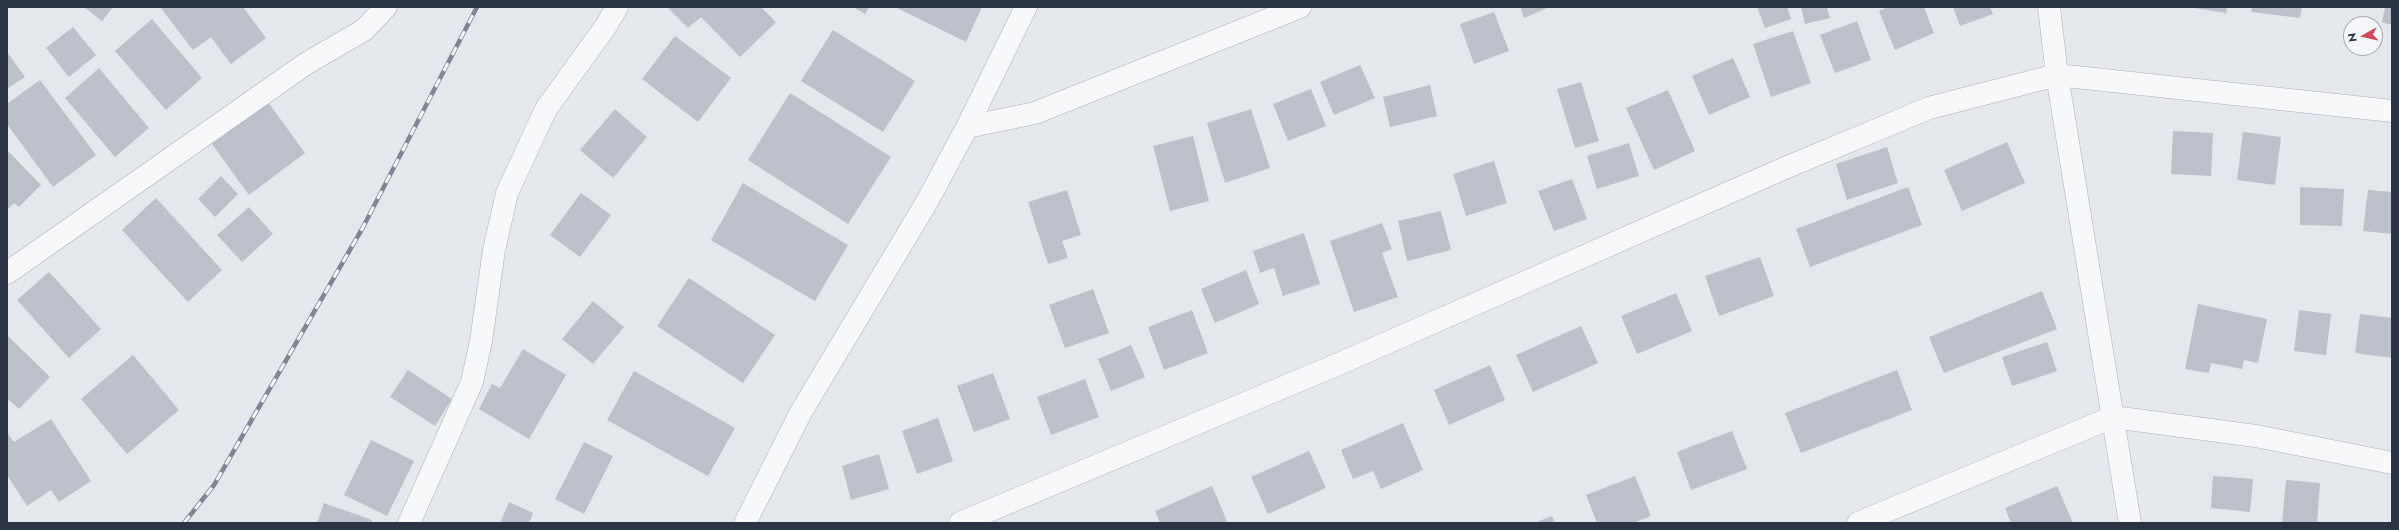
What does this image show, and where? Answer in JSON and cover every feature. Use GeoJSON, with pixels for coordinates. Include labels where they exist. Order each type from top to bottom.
{"type":"FeatureCollection","features":[{"type":"Feature","properties":{"kind":"street"},"geometry":{"type":"LineString","coordinates":[[7,273],[307,63],[364,30],[386,7]]}},
{"type":"Feature","properties":{"kind":"street"},"geometry":{"type":"LineString","coordinates":[[408,523],[472,382],[481,341],[494,250],[507,193],[546,109],[606,26],[617,7]]}},
{"type":"Feature","properties":{"kind":"street"},"geometry":{"type":"LineString","coordinates":[[746,523],[801,412],[928,200],[967,127],[1026,7]]}},
{"type":"Feature","properties":{"kind":"street"},"geometry":{"type":"LineString","coordinates":[[967,127],[1034,113],[1300,7]]}},
{"type":"Feature","properties":{"kind":"street"},"geometry":{"type":"LineString","coordinates":[[2049,7],[2057,75],[2130,523]]}},
{"type":"Feature","properties":{"kind":"street"},"geometry":{"type":"LineString","coordinates":[[960,523],[1341,363],[1785,168],[1929,108],[2057,75],[2392,111]]}},
{"type":"Feature","properties":{"kind":"street"},"geometry":{"type":"LineString","coordinates":[[1858,523],[2113,418],[2256,436],[2392,463]]}},
{"type":"Feature","properties":{"kind":"building"},"geometry":{"type":"Polygon","coordinates":[[[84,7],[113,7],[102,21],[84,7]]]}},
{"type":"Feature","properties":{"kind":"building"},"geometry":{"type":"Polygon","coordinates":[[[160,7],[243,7],[266,38],[231,64],[211,37],[193,50],[160,7]]]}},
{"type":"Feature","properties":{"kind":"building"},"geometry":{"type":"Polygon","coordinates":[[[667,7],[761,7],[776,22],[740,57],[701,17],[688,28],[667,7]]]}},
{"type":"Feature","properties":{"kind":"building"},"geometry":{"type":"Polygon","coordinates":[[[853,7],[869,7],[865,14],[853,7]]]}},
{"type":"Feature","properties":{"kind":"building"},"geometry":{"type":"Polygon","coordinates":[[[895,7],[982,7],[966,42],[895,7]]]}},
{"type":"Feature","properties":{"kind":"building"},"geometry":{"type":"Polygon","coordinates":[[[1520,7],[1549,7],[1524,18],[1520,7]]]}},
{"type":"Feature","properties":{"kind":"building"},"geometry":{"type":"Polygon","coordinates":[[[1757,7],[1787,7],[1791,19],[1765,28],[1757,7]]]}},
{"type":"Feature","properties":{"kind":"building"},"geometry":{"type":"Polygon","coordinates":[[[1801,7],[1827,7],[1830,18],[1805,24],[1801,7]]]}},
{"type":"Feature","properties":{"kind":"building"},"geometry":{"type":"Polygon","coordinates":[[[1888,7],[1924,7],[1934,33],[1895,50],[1879,11],[1888,7]]]}},
{"type":"Feature","properties":{"kind":"building"},"geometry":{"type":"Polygon","coordinates":[[[1953,7],[1990,7],[1993,14],[1960,26],[1953,7]]]}},
{"type":"Feature","properties":{"kind":"building"},"geometry":{"type":"Polygon","coordinates":[[[2188,7],[2227,7],[2226,13],[2188,7]]]}},
{"type":"Feature","properties":{"kind":"building"},"geometry":{"type":"Polygon","coordinates":[[[2252,7],[2302,7],[2300,18],[2251,12],[2252,7]]]}},
{"type":"Feature","properties":{"kind":"building"},"geometry":{"type":"Polygon","coordinates":[[[2385,7],[2392,7],[2392,25],[2383,22],[2385,7]]]}},
{"type":"Feature","properties":{"kind":"building"},"geometry":{"type":"Polygon","coordinates":[[[1494,12],[1509,51],[1474,64],[1460,24],[1494,12]]]}},
{"type":"Feature","properties":{"kind":"building"},"geometry":{"type":"Polygon","coordinates":[[[152,19],[202,78],[166,110],[115,51],[152,19]]]}},
{"type":"Feature","properties":{"kind":"building"},"geometry":{"type":"Polygon","coordinates":[[[1857,21],[1871,60],[1835,73],[1820,35],[1857,21]]]}},
{"type":"Feature","properties":{"kind":"building"},"geometry":{"type":"Polygon","coordinates":[[[73,27],[96,55],[69,77],[46,48],[73,27]]]}},
{"type":"Feature","properties":{"kind":"building"},"geometry":{"type":"Polygon","coordinates":[[[833,30],[915,81],[883,132],[801,81],[833,30]]]}},
{"type":"Feature","properties":{"kind":"building"},"geometry":{"type":"Polygon","coordinates":[[[1793,31],[1811,83],[1771,97],[1753,44],[1793,31]]]}},
{"type":"Feature","properties":{"kind":"building"},"geometry":{"type":"Polygon","coordinates":[[[675,36],[731,78],[698,122],[642,79],[675,36]]]}},
{"type":"Feature","properties":{"kind":"building"},"geometry":{"type":"Polygon","coordinates":[[[7,52],[25,77],[7,89],[7,52]]]}},
{"type":"Feature","properties":{"kind":"building"},"geometry":{"type":"Polygon","coordinates":[[[1733,58],[1750,97],[1709,115],[1692,76],[1733,58]]]}},
{"type":"Feature","properties":{"kind":"building"},"geometry":{"type":"Polygon","coordinates":[[[1360,65],[1375,98],[1334,115],[1320,82],[1360,65]]]}},
{"type":"Feature","properties":{"kind":"building"},"geometry":{"type":"Polygon","coordinates":[[[99,68],[149,128],[115,157],[65,98],[99,68]]]}},
{"type":"Feature","properties":{"kind":"building"},"geometry":{"type":"Polygon","coordinates":[[[40,80],[96,155],[53,187],[7,124],[7,104],[40,80]]]}},
{"type":"Feature","properties":{"kind":"building"},"geometry":{"type":"Polygon","coordinates":[[[1581,82],[1599,141],[1575,148],[1557,89],[1581,82]]]}},
{"type":"Feature","properties":{"kind":"building"},"geometry":{"type":"Polygon","coordinates":[[[1430,85],[1437,116],[1390,127],[1383,97],[1430,85]]]}},
{"type":"Feature","properties":{"kind":"building"},"geometry":{"type":"Polygon","coordinates":[[[1311,89],[1326,126],[1288,141],[1273,104],[1311,89]]]}},
{"type":"Feature","properties":{"kind":"building"},"geometry":{"type":"Polygon","coordinates":[[[1668,90],[1695,151],[1654,170],[1626,108],[1668,90]]]}},
{"type":"Feature","properties":{"kind":"building"},"geometry":{"type":"Polygon","coordinates":[[[790,93],[891,157],[848,224],[748,160],[790,93]]]}},
{"type":"Feature","properties":{"kind":"building"},"geometry":{"type":"Polygon","coordinates":[[[268,102],[305,153],[249,195],[212,144],[268,102]]]}},
{"type":"Feature","properties":{"kind":"building"},"geometry":{"type":"Polygon","coordinates":[[[615,109],[647,137],[613,178],[580,150],[615,109]]]}},
{"type":"Feature","properties":{"kind":"building"},"geometry":{"type":"Polygon","coordinates":[[[1251,109],[1270,168],[1225,183],[1207,123],[1251,109]]]}},
{"type":"Feature","properties":{"kind":"building"},"geometry":{"type":"Polygon","coordinates":[[[2173,131],[2213,133],[2211,176],[2171,174],[2173,131]]]}},
{"type":"Feature","properties":{"kind":"building"},"geometry":{"type":"Polygon","coordinates":[[[2243,132],[2281,137],[2275,185],[2237,180],[2243,132]]]}},
{"type":"Feature","properties":{"kind":"building"},"geometry":{"type":"Polygon","coordinates":[[[1193,136],[1209,201],[1170,211],[1153,146],[1193,136]]]}},
{"type":"Feature","properties":{"kind":"building"},"geometry":{"type":"Polygon","coordinates":[[[2007,142],[2025,183],[1962,211],[1944,170],[2007,142]]]}},
{"type":"Feature","properties":{"kind":"building"},"geometry":{"type":"Polygon","coordinates":[[[1629,143],[1639,176],[1597,189],[1587,156],[1629,143]]]}},
{"type":"Feature","properties":{"kind":"building"},"geometry":{"type":"Polygon","coordinates":[[[1887,147],[1898,183],[1847,200],[1836,164],[1887,147]]]}},
{"type":"Feature","properties":{"kind":"building"},"geometry":{"type":"Polygon","coordinates":[[[7,150],[41,185],[19,207],[14,203],[7,210],[7,150]]]}},
{"type":"Feature","properties":{"kind":"building"},"geometry":{"type":"Polygon","coordinates":[[[1494,161],[1507,203],[1466,216],[1453,174],[1494,161]]]}},
{"type":"Feature","properties":{"kind":"building"},"geometry":{"type":"Polygon","coordinates":[[[221,176],[238,194],[215,217],[198,199],[221,176]]]}},
{"type":"Feature","properties":{"kind":"building"},"geometry":{"type":"Polygon","coordinates":[[[1572,179],[1587,219],[1554,231],[1538,191],[1572,179]]]}},
{"type":"Feature","properties":{"kind":"building"},"geometry":{"type":"Polygon","coordinates":[[[743,183],[848,245],[815,301],[711,240],[743,183]]]}},
{"type":"Feature","properties":{"kind":"building"},"geometry":{"type":"Polygon","coordinates":[[[1908,187],[1922,225],[1810,267],[1796,229],[1908,187]]]}},
{"type":"Feature","properties":{"kind":"building"},"geometry":{"type":"Polygon","coordinates":[[[2300,187],[2344,189],[2342,226],[2300,225],[2300,187]]]}},
{"type":"Feature","properties":{"kind":"building"},"geometry":{"type":"Polygon","coordinates":[[[1067,190],[1081,235],[1062,241],[1068,258],[1048,264],[1028,202],[1067,190]]]}},
{"type":"Feature","properties":{"kind":"building"},"geometry":{"type":"Polygon","coordinates":[[[2368,190],[2392,192],[2392,234],[2363,231],[2368,190]]]}},
{"type":"Feature","properties":{"kind":"building"},"geometry":{"type":"Polygon","coordinates":[[[581,193],[611,215],[580,257],[550,235],[581,193]]]}},
{"type":"Feature","properties":{"kind":"building"},"geometry":{"type":"Polygon","coordinates":[[[156,198],[222,270],[188,302],[122,230],[156,198]]]}},
{"type":"Feature","properties":{"kind":"building"},"geometry":{"type":"Polygon","coordinates":[[[249,207],[273,234],[242,262],[217,235],[249,207]]]}},
{"type":"Feature","properties":{"kind":"building"},"geometry":{"type":"Polygon","coordinates":[[[1441,211],[1451,250],[1407,261],[1398,221],[1441,211]]]}},
{"type":"Feature","properties":{"kind":"building"},"geometry":{"type":"Polygon","coordinates":[[[1382,223],[1392,249],[1382,253],[1398,297],[1354,312],[1330,241],[1382,223]]]}},
{"type":"Feature","properties":{"kind":"building"},"geometry":{"type":"Polygon","coordinates":[[[1304,233],[1320,284],[1283,296],[1274,268],[1260,273],[1253,251],[1304,233]]]}},
{"type":"Feature","properties":{"kind":"building"},"geometry":{"type":"Polygon","coordinates":[[[1760,257],[1774,296],[1719,316],[1705,276],[1760,257]]]}},
{"type":"Feature","properties":{"kind":"building"},"geometry":{"type":"Polygon","coordinates":[[[1246,270],[1259,304],[1215,323],[1201,289],[1246,270]]]}},
{"type":"Feature","properties":{"kind":"building"},"geometry":{"type":"Polygon","coordinates":[[[49,272],[101,329],[69,358],[17,300],[49,272]]]}},
{"type":"Feature","properties":{"kind":"building"},"geometry":{"type":"Polygon","coordinates":[[[689,278],[775,335],[743,383],[657,326],[689,278]]]}},
{"type":"Feature","properties":{"kind":"building"},"geometry":{"type":"Polygon","coordinates":[[[1093,289],[1109,333],[1065,348],[1049,305],[1093,289]]]}},
{"type":"Feature","properties":{"kind":"building"},"geometry":{"type":"Polygon","coordinates":[[[2042,291],[2057,329],[1944,373],[1929,337],[2042,291]]]}},
{"type":"Feature","properties":{"kind":"building"},"geometry":{"type":"Polygon","coordinates":[[[1676,293],[1692,331],[1637,354],[1621,316],[1676,293]]]}},
{"type":"Feature","properties":{"kind":"building"},"geometry":{"type":"Polygon","coordinates":[[[593,301],[624,327],[593,364],[562,339],[593,301]]]}},
{"type":"Feature","properties":{"kind":"building"},"geometry":{"type":"Polygon","coordinates":[[[2198,304],[2267,319],[2258,363],[2244,360],[2242,369],[2211,363],[2209,373],[2185,369],[2198,304]]]}},
{"type":"Feature","properties":{"kind":"building"},"geometry":{"type":"Polygon","coordinates":[[[1192,310],[1208,353],[1164,370],[1148,327],[1192,310]]]}},
{"type":"Feature","properties":{"kind":"building"},"geometry":{"type":"Polygon","coordinates":[[[2299,310],[2331,314],[2326,355],[2294,351],[2299,310]]]}},
{"type":"Feature","properties":{"kind":"building"},"geometry":{"type":"Polygon","coordinates":[[[2360,314],[2392,318],[2392,358],[2355,353],[2360,314]]]}},
{"type":"Feature","properties":{"kind":"building"},"geometry":{"type":"Polygon","coordinates":[[[1581,326],[1598,363],[1533,392],[1516,355],[1581,326]]]}},
{"type":"Feature","properties":{"kind":"building"},"geometry":{"type":"Polygon","coordinates":[[[7,335],[50,377],[19,409],[7,398],[7,335]]]}},
{"type":"Feature","properties":{"kind":"building"},"geometry":{"type":"Polygon","coordinates":[[[2047,342],[2057,371],[2012,386],[2002,357],[2047,342]]]}},
{"type":"Feature","properties":{"kind":"building"},"geometry":{"type":"Polygon","coordinates":[[[1131,345],[1145,377],[1111,391],[1098,359],[1131,345]]]}},
{"type":"Feature","properties":{"kind":"building"},"geometry":{"type":"Polygon","coordinates":[[[523,349],[566,375],[529,439],[479,409],[492,384],[500,388],[523,349]]]}},
{"type":"Feature","properties":{"kind":"building"},"geometry":{"type":"Polygon","coordinates":[[[133,355],[179,410],[127,454],[81,399],[133,355]]]}},
{"type":"Feature","properties":{"kind":"building"},"geometry":{"type":"Polygon","coordinates":[[[1490,365],[1505,400],[1449,425],[1434,390],[1490,365]]]}},
{"type":"Feature","properties":{"kind":"building"},"geometry":{"type":"Polygon","coordinates":[[[408,370],[452,399],[435,426],[390,397],[408,370]]]}},
{"type":"Feature","properties":{"kind":"building"},"geometry":{"type":"Polygon","coordinates":[[[1897,370],[1912,410],[1801,453],[1785,413],[1897,370]]]}},
{"type":"Feature","properties":{"kind":"building"},"geometry":{"type":"Polygon","coordinates":[[[634,371],[735,428],[708,476],[607,420],[634,371]]]}},
{"type":"Feature","properties":{"kind":"building"},"geometry":{"type":"Polygon","coordinates":[[[993,373],[1010,419],[974,432],[957,386],[993,373]]]}},
{"type":"Feature","properties":{"kind":"building"},"geometry":{"type":"Polygon","coordinates":[[[1085,379],[1099,417],[1051,435],[1037,397],[1085,379]]]}},
{"type":"Feature","properties":{"kind":"building"},"geometry":{"type":"Polygon","coordinates":[[[938,418],[953,461],[917,474],[902,431],[938,418]]]}},
{"type":"Feature","properties":{"kind":"building"},"geometry":{"type":"Polygon","coordinates":[[[51,419],[91,481],[59,502],[51,490],[27,506],[7,475],[7,433],[14,442],[51,419]]]}},
{"type":"Feature","properties":{"kind":"building"},"geometry":{"type":"Polygon","coordinates":[[[1403,423],[1423,470],[1381,489],[1373,471],[1353,479],[1341,450],[1403,423]]]}},
{"type":"Feature","properties":{"kind":"building"},"geometry":{"type":"Polygon","coordinates":[[[1732,431],[1747,469],[1691,490],[1677,452],[1732,431]]]}},
{"type":"Feature","properties":{"kind":"building"},"geometry":{"type":"Polygon","coordinates":[[[371,440],[414,461],[387,516],[344,495],[371,440]]]}},
{"type":"Feature","properties":{"kind":"building"},"geometry":{"type":"Polygon","coordinates":[[[584,442],[613,456],[584,514],[555,499],[584,442]]]}},
{"type":"Feature","properties":{"kind":"building"},"geometry":{"type":"Polygon","coordinates":[[[1309,451],[1326,488],[1268,514],[1251,477],[1309,451]]]}},
{"type":"Feature","properties":{"kind":"building"},"geometry":{"type":"Polygon","coordinates":[[[879,454],[889,489],[851,500],[842,466],[879,454]]]}},
{"type":"Feature","properties":{"kind":"building"},"geometry":{"type":"Polygon","coordinates":[[[1635,476],[1651,516],[1633,523],[1597,523],[1586,495],[1635,476]]]}},
{"type":"Feature","properties":{"kind":"building"},"geometry":{"type":"Polygon","coordinates":[[[2213,476],[2253,479],[2250,512],[2211,508],[2213,476]]]}},
{"type":"Feature","properties":{"kind":"building"},"geometry":{"type":"Polygon","coordinates":[[[2286,480],[2320,483],[2317,523],[2282,523],[2286,480]]]}},
{"type":"Feature","properties":{"kind":"building"},"geometry":{"type":"Polygon","coordinates":[[[1212,486],[1227,521],[1223,523],[1160,523],[1155,511],[1212,486]]]}},
{"type":"Feature","properties":{"kind":"building"},"geometry":{"type":"Polygon","coordinates":[[[2057,486],[2073,523],[2011,523],[2005,508],[2057,486]]]}},
{"type":"Feature","properties":{"kind":"building"},"geometry":{"type":"Polygon","coordinates":[[[509,502],[533,513],[529,523],[500,523],[509,502]]]}},
{"type":"Feature","properties":{"kind":"building"},"geometry":{"type":"Polygon","coordinates":[[[324,503],[372,520],[371,523],[317,523],[324,503]]]}},
{"type":"Feature","properties":{"kind":"building"},"geometry":{"type":"Polygon","coordinates":[[[1552,516],[1555,523],[1534,523],[1552,516]]]}},
{"type":"Feature","properties":{"kind":"railway"},"geometry":{"type":"LineString","coordinates":[[184,523],[214,485],[362,229],[477,7]]}}]}
